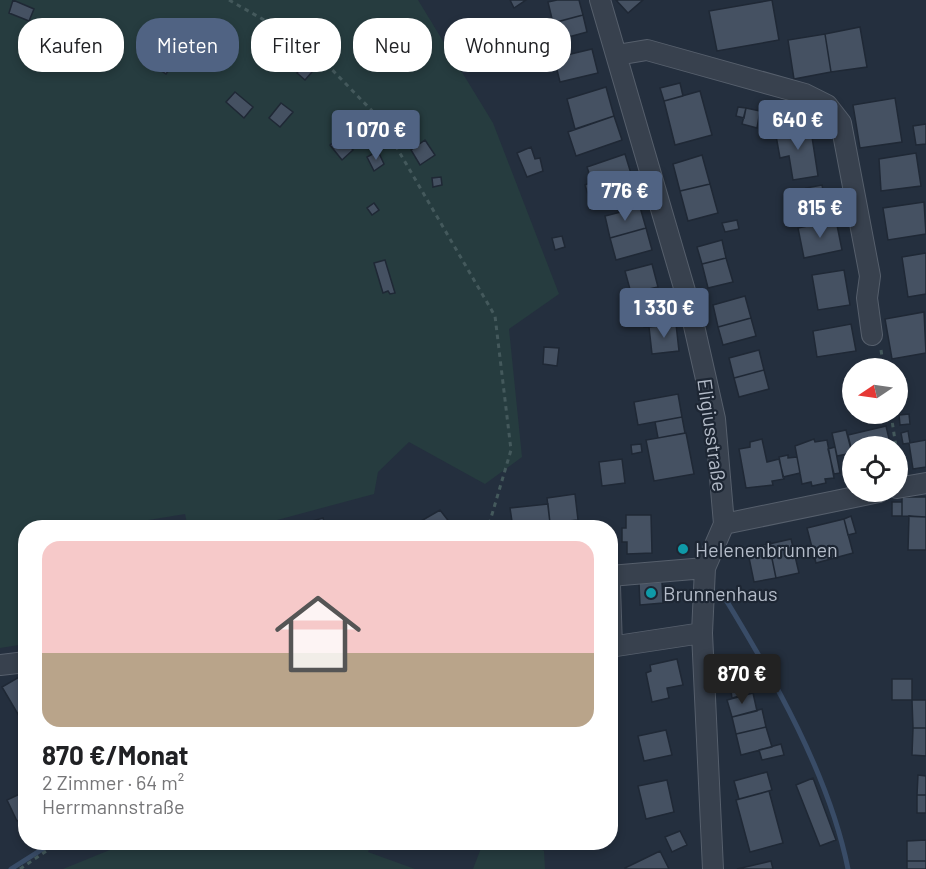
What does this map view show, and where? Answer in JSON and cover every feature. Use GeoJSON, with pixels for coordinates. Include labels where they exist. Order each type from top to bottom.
{"type":"FeatureCollection","features":[{"type":"Feature","properties":{"kind":"street","name":"Eligiusstraße"},"geometry":{"type":"LineString","coordinates":[[600,0],[618,55],[693,319],[715,419],[724,524]]}},
{"type":"Feature","properties":{"kind":"street"},"geometry":{"type":"LineString","coordinates":[[618,55],[647,50],[805,94],[827,105],[841,123],[870,276],[867,298],[872,335]]}},
{"type":"Feature","properties":{"kind":"street"},"geometry":{"type":"LineString","coordinates":[[908,486],[926,483]]}},
{"type":"Feature","properties":{"kind":"street"},"geometry":{"type":"LineString","coordinates":[[713,869],[702,633],[705,568],[724,524],[842,500]]}},
{"type":"Feature","properties":{"kind":"street"},"geometry":{"type":"LineString","coordinates":[[618,575],[705,568]]}},
{"type":"Feature","properties":{"kind":"street"},"geometry":{"type":"LineString","coordinates":[[618,646],[702,633]]}},
{"type":"Feature","properties":{"kind":"street"},"geometry":{"type":"LineString","coordinates":[[0,665],[18,663]]}},
{"type":"Feature","properties":{"kind":"path"},"geometry":{"type":"LineString","coordinates":[[229,0],[308,45],[380,119],[495,316],[512,450],[490,520]]}},
{"type":"Feature","properties":{"kind":"path"},"geometry":{"type":"LineString","coordinates":[[20,869],[48,850]]}},
{"type":"Feature","properties":{"kind":"green space"},"geometry":{"type":"Polygon","coordinates":[[[0,0],[418,0],[429,18],[353,18],[353,72],[432,72],[432,23],[444,43],[444,72],[462,72],[493,123],[559,294],[509,329],[522,457],[485,484],[409,442],[378,472],[374,494],[277,520],[186,520],[185,514],[149,520],[18,520],[18,645],[0,648],[0,0]]]}},
{"type":"Feature","properties":{"kind":"green space"},"geometry":{"type":"Polygon","coordinates":[[[110,850],[369,850],[368,852],[415,869],[63,869],[110,850]]]}},
{"type":"Feature","properties":{"kind":"green space"},"geometry":{"type":"Polygon","coordinates":[[[480,850],[544,851],[545,869],[473,869],[480,850]]]}},
{"type":"Feature","properties":{"kind":"building"},"geometry":{"type":"Polygon","coordinates":[[[13,0],[34,9],[30,18],[22,18],[9,13],[13,0]]]}},
{"type":"Feature","properties":{"kind":"building"},"geometry":{"type":"Polygon","coordinates":[[[510,0],[526,0],[514,8],[510,0]]]}},
{"type":"Feature","properties":{"kind":"building"},"geometry":{"type":"Polygon","coordinates":[[[579,0],[583,15],[571,18],[552,18],[548,2],[579,0]]]}},
{"type":"Feature","properties":{"kind":"building"},"geometry":{"type":"Polygon","coordinates":[[[616,0],[643,0],[628,13],[616,0]]]}},
{"type":"Feature","properties":{"kind":"building"},"geometry":{"type":"Polygon","coordinates":[[[772,0],[779,40],[717,51],[709,11],[772,0]]]}},
{"type":"Feature","properties":{"kind":"building"},"geometry":{"type":"Polygon","coordinates":[[[583,15],[587,32],[571,36],[571,18],[583,15]]]}},
{"type":"Feature","properties":{"kind":"building"},"geometry":{"type":"Polygon","coordinates":[[[860,27],[867,67],[831,72],[825,34],[860,27]]]}},
{"type":"Feature","properties":{"kind":"building"},"geometry":{"type":"Polygon","coordinates":[[[825,34],[831,72],[794,79],[788,40],[825,34]]]}},
{"type":"Feature","properties":{"kind":"building"},"geometry":{"type":"Polygon","coordinates":[[[592,49],[598,73],[560,82],[558,72],[571,72],[571,54],[592,49]]]}},
{"type":"Feature","properties":{"kind":"building"},"geometry":{"type":"Polygon","coordinates":[[[298,72],[312,72],[305,80],[298,72]]]}},
{"type":"Feature","properties":{"kind":"building"},"geometry":{"type":"Polygon","coordinates":[[[680,83],[683,96],[664,101],[660,88],[680,83]]]}},
{"type":"Feature","properties":{"kind":"building"},"geometry":{"type":"Polygon","coordinates":[[[606,87],[614,116],[575,129],[567,99],[606,87]]]}},
{"type":"Feature","properties":{"kind":"building"},"geometry":{"type":"Polygon","coordinates":[[[700,91],[712,135],[675,145],[664,101],[700,91]]]}},
{"type":"Feature","properties":{"kind":"building"},"geometry":{"type":"Polygon","coordinates":[[[235,92],[253,107],[244,118],[226,102],[235,92]]]}},
{"type":"Feature","properties":{"kind":"building"},"geometry":{"type":"Polygon","coordinates":[[[895,98],[902,142],[860,148],[853,105],[895,98]]]}},
{"type":"Feature","properties":{"kind":"building"},"geometry":{"type":"Polygon","coordinates":[[[281,103],[293,112],[280,127],[269,118],[281,103]]]}},
{"type":"Feature","properties":{"kind":"building"},"geometry":{"type":"Polygon","coordinates":[[[738,107],[746,108],[744,118],[736,116],[738,107]]]}},
{"type":"Feature","properties":{"kind":"building"},"geometry":{"type":"Polygon","coordinates":[[[746,108],[760,111],[757,128],[742,124],[746,108]]]}},
{"type":"Feature","properties":{"kind":"building"},"geometry":{"type":"Polygon","coordinates":[[[614,116],[622,140],[576,156],[568,132],[614,116]]]}},
{"type":"Feature","properties":{"kind":"building"},"geometry":{"type":"Polygon","coordinates":[[[810,124],[818,176],[793,180],[789,156],[780,158],[775,130],[810,124]]]}},
{"type":"Feature","properties":{"kind":"building"},"geometry":{"type":"Polygon","coordinates":[[[926,124],[926,144],[916,145],[913,126],[926,124]]]}},
{"type":"Feature","properties":{"kind":"building"},"geometry":{"type":"Polygon","coordinates":[[[341,136],[353,150],[342,160],[330,145],[341,136]]]}},
{"type":"Feature","properties":{"kind":"building"},"geometry":{"type":"Polygon","coordinates":[[[425,140],[435,155],[420,165],[411,150],[425,140]]]}},
{"type":"Feature","properties":{"kind":"building"},"geometry":{"type":"Polygon","coordinates":[[[531,147],[535,159],[540,158],[543,171],[527,177],[517,153],[531,147]]]}},
{"type":"Feature","properties":{"kind":"building"},"geometry":{"type":"Polygon","coordinates":[[[378,151],[384,164],[374,171],[367,157],[378,151]]]}},
{"type":"Feature","properties":{"kind":"building"},"geometry":{"type":"Polygon","coordinates":[[[916,153],[921,186],[881,191],[879,159],[916,153]]]}},
{"type":"Feature","properties":{"kind":"building"},"geometry":{"type":"Polygon","coordinates":[[[625,154],[636,190],[591,204],[585,185],[592,182],[587,167],[625,154]]]}},
{"type":"Feature","properties":{"kind":"building"},"geometry":{"type":"Polygon","coordinates":[[[702,155],[710,184],[680,191],[673,164],[702,155]]]}},
{"type":"Feature","properties":{"kind":"building"},"geometry":{"type":"Polygon","coordinates":[[[441,177],[442,185],[433,187],[432,178],[441,177]]]}},
{"type":"Feature","properties":{"kind":"building"},"geometry":{"type":"Polygon","coordinates":[[[710,184],[718,213],[688,221],[680,191],[710,184]]]}},
{"type":"Feature","properties":{"kind":"building"},"geometry":{"type":"Polygon","coordinates":[[[822,185],[824,195],[808,198],[806,188],[822,185]]]}},
{"type":"Feature","properties":{"kind":"building"},"geometry":{"type":"Polygon","coordinates":[[[831,193],[836,220],[805,226],[800,199],[831,193]]]}},
{"type":"Feature","properties":{"kind":"building"},"geometry":{"type":"Polygon","coordinates":[[[924,202],[926,234],[888,240],[883,208],[924,202]]]}},
{"type":"Feature","properties":{"kind":"building"},"geometry":{"type":"Polygon","coordinates":[[[374,203],[379,210],[372,215],[367,208],[374,203]]]}},
{"type":"Feature","properties":{"kind":"building"},"geometry":{"type":"Polygon","coordinates":[[[640,207],[646,228],[610,238],[605,216],[640,207]]]}},
{"type":"Feature","properties":{"kind":"building"},"geometry":{"type":"Polygon","coordinates":[[[737,220],[739,229],[725,232],[722,223],[737,220]]]}},
{"type":"Feature","properties":{"kind":"building"},"geometry":{"type":"Polygon","coordinates":[[[836,220],[842,250],[804,258],[798,228],[836,220]]]}},
{"type":"Feature","properties":{"kind":"building"},"geometry":{"type":"Polygon","coordinates":[[[646,228],[652,250],[616,260],[610,238],[646,228]]]}},
{"type":"Feature","properties":{"kind":"building"},"geometry":{"type":"Polygon","coordinates":[[[562,236],[565,247],[555,250],[552,238],[562,236]]]}},
{"type":"Feature","properties":{"kind":"building"},"geometry":{"type":"Polygon","coordinates":[[[722,240],[726,258],[702,264],[697,247],[722,240]]]}},
{"type":"Feature","properties":{"kind":"building"},"geometry":{"type":"Polygon","coordinates":[[[926,253],[926,294],[908,297],[902,257],[926,253]]]}},
{"type":"Feature","properties":{"kind":"building"},"geometry":{"type":"Polygon","coordinates":[[[726,258],[733,282],[708,288],[702,264],[726,258]]]}},
{"type":"Feature","properties":{"kind":"building"},"geometry":{"type":"Polygon","coordinates":[[[385,260],[395,293],[390,294],[388,291],[383,293],[374,263],[385,260]]]}},
{"type":"Feature","properties":{"kind":"building"},"geometry":{"type":"Polygon","coordinates":[[[652,264],[658,287],[631,293],[625,271],[652,264]]]}},
{"type":"Feature","properties":{"kind":"building"},"geometry":{"type":"Polygon","coordinates":[[[844,270],[850,305],[818,310],[812,275],[844,270]]]}},
{"type":"Feature","properties":{"kind":"building"},"geometry":{"type":"Polygon","coordinates":[[[745,296],[751,318],[718,327],[713,305],[745,296]]]}},
{"type":"Feature","properties":{"kind":"building"},"geometry":{"type":"Polygon","coordinates":[[[924,312],[926,353],[892,358],[885,319],[924,312]]]}},
{"type":"Feature","properties":{"kind":"building"},"geometry":{"type":"Polygon","coordinates":[[[664,315],[665,325],[644,327],[643,318],[664,315]]]}},
{"type":"Feature","properties":{"kind":"building"},"geometry":{"type":"Polygon","coordinates":[[[751,318],[756,336],[723,345],[718,327],[751,318]]]}},
{"type":"Feature","properties":{"kind":"building"},"geometry":{"type":"Polygon","coordinates":[[[676,324],[679,351],[652,354],[649,327],[676,324]]]}},
{"type":"Feature","properties":{"kind":"building"},"geometry":{"type":"Polygon","coordinates":[[[851,324],[856,351],[817,357],[813,331],[851,324]]]}},
{"type":"Feature","properties":{"kind":"building"},"geometry":{"type":"Polygon","coordinates":[[[544,347],[559,348],[557,366],[543,364],[544,347]]]}},
{"type":"Feature","properties":{"kind":"building"},"geometry":{"type":"Polygon","coordinates":[[[759,350],[764,370],[734,378],[729,358],[759,350]]]}},
{"type":"Feature","properties":{"kind":"building"},"geometry":{"type":"Polygon","coordinates":[[[764,370],[769,389],[739,397],[734,378],[764,370]]]}},
{"type":"Feature","properties":{"kind":"building"},"geometry":{"type":"Polygon","coordinates":[[[678,394],[682,417],[638,425],[634,402],[678,394]]]}},
{"type":"Feature","properties":{"kind":"building"},"geometry":{"type":"Polygon","coordinates":[[[682,417],[685,433],[658,438],[655,422],[682,417]]]}},
{"type":"Feature","properties":{"kind":"building"},"geometry":{"type":"Polygon","coordinates":[[[886,426],[888,436],[848,436],[886,426]]]}},
{"type":"Feature","properties":{"kind":"building"},"geometry":{"type":"Polygon","coordinates":[[[846,430],[848,436],[842,436],[842,455],[837,456],[832,433],[846,430]]]}},
{"type":"Feature","properties":{"kind":"building"},"geometry":{"type":"Polygon","coordinates":[[[908,431],[910,443],[908,443],[908,436],[902,436],[901,433],[908,431]]]}},
{"type":"Feature","properties":{"kind":"building"},"geometry":{"type":"Polygon","coordinates":[[[686,433],[694,474],[654,481],[646,440],[686,433]]]}},
{"type":"Feature","properties":{"kind":"building"},"geometry":{"type":"Polygon","coordinates":[[[762,439],[767,462],[779,459],[784,479],[772,481],[773,485],[746,488],[739,449],[750,447],[750,442],[762,439]]]}},
{"type":"Feature","properties":{"kind":"building"},"geometry":{"type":"Polygon","coordinates":[[[814,439],[815,442],[827,440],[834,478],[825,479],[826,483],[812,486],[811,482],[802,484],[795,446],[814,439]]]}},
{"type":"Feature","properties":{"kind":"building"},"geometry":{"type":"Polygon","coordinates":[[[926,440],[926,467],[913,469],[909,443],[926,440]]]}},
{"type":"Feature","properties":{"kind":"building"},"geometry":{"type":"Polygon","coordinates":[[[641,444],[642,452],[632,454],[631,445],[641,444]]]}},
{"type":"Feature","properties":{"kind":"building"},"geometry":{"type":"Polygon","coordinates":[[[835,447],[840,473],[834,474],[828,449],[835,447]]]}},
{"type":"Feature","properties":{"kind":"building"},"geometry":{"type":"Polygon","coordinates":[[[788,455],[788,458],[797,457],[800,473],[783,477],[779,457],[788,455]]]}},
{"type":"Feature","properties":{"kind":"building"},"geometry":{"type":"Polygon","coordinates":[[[622,459],[625,483],[602,486],[599,462],[622,459]]]}},
{"type":"Feature","properties":{"kind":"building"},"geometry":{"type":"Polygon","coordinates":[[[575,494],[578,520],[550,520],[547,498],[575,494]]]}},
{"type":"Feature","properties":{"kind":"building"},"geometry":{"type":"Polygon","coordinates":[[[908,497],[926,497],[926,517],[902,516],[902,502],[908,502],[908,497]]]}},
{"type":"Feature","properties":{"kind":"building"},"geometry":{"type":"Polygon","coordinates":[[[892,502],[902,502],[902,516],[892,516],[892,502]]]}},
{"type":"Feature","properties":{"kind":"building"},"geometry":{"type":"Polygon","coordinates":[[[548,504],[550,520],[512,520],[510,508],[548,504]]]}},
{"type":"Feature","properties":{"kind":"building"},"geometry":{"type":"Polygon","coordinates":[[[440,510],[448,520],[423,520],[440,510]]]}},
{"type":"Feature","properties":{"kind":"building"},"geometry":{"type":"Polygon","coordinates":[[[626,515],[651,515],[652,553],[627,554],[627,542],[622,542],[622,528],[626,528],[626,515]]]}},
{"type":"Feature","properties":{"kind":"building"},"geometry":{"type":"Polygon","coordinates":[[[851,516],[856,533],[848,535],[844,519],[851,516]]]}},
{"type":"Feature","properties":{"kind":"building"},"geometry":{"type":"Polygon","coordinates":[[[909,516],[926,517],[926,550],[908,550],[909,516]]]}},
{"type":"Feature","properties":{"kind":"building"},"geometry":{"type":"Polygon","coordinates":[[[844,519],[853,553],[816,563],[807,528],[844,519]]]}},
{"type":"Feature","properties":{"kind":"building"},"geometry":{"type":"Polygon","coordinates":[[[791,539],[799,573],[776,578],[769,544],[791,539]]]}},
{"type":"Feature","properties":{"kind":"building"},"geometry":{"type":"Polygon","coordinates":[[[769,544],[776,578],[754,582],[747,548],[769,544]]]}},
{"type":"Feature","properties":{"kind":"building","name":"Brunnenhaus"},"geometry":{"type":"Polygon","coordinates":[[[662,582],[663,603],[640,605],[639,583],[662,582]]]}},
{"type":"Feature","properties":{"kind":"building"},"geometry":{"type":"Polygon","coordinates":[[[677,659],[683,685],[667,688],[669,698],[652,702],[646,673],[651,671],[650,665],[677,659]]]}},
{"type":"Feature","properties":{"kind":"building"},"geometry":{"type":"Polygon","coordinates":[[[746,670],[751,688],[746,689],[747,694],[732,698],[729,675],[746,670]]]}},
{"type":"Feature","properties":{"kind":"building"},"geometry":{"type":"Polygon","coordinates":[[[18,678],[18,714],[2,687],[18,678]]]}},
{"type":"Feature","properties":{"kind":"building"},"geometry":{"type":"Polygon","coordinates":[[[892,679],[912,679],[912,700],[892,700],[892,679]]]}},
{"type":"Feature","properties":{"kind":"building"},"geometry":{"type":"Polygon","coordinates":[[[753,693],[757,711],[732,717],[727,700],[753,693]]]}},
{"type":"Feature","properties":{"kind":"building"},"geometry":{"type":"Polygon","coordinates":[[[912,700],[926,700],[926,728],[913,728],[912,700]]]}},
{"type":"Feature","properties":{"kind":"building"},"geometry":{"type":"Polygon","coordinates":[[[762,709],[766,727],[736,734],[732,717],[762,709]]]}},
{"type":"Feature","properties":{"kind":"building"},"geometry":{"type":"Polygon","coordinates":[[[766,727],[772,747],[741,755],[736,734],[766,727]]]}},
{"type":"Feature","properties":{"kind":"building"},"geometry":{"type":"Polygon","coordinates":[[[913,728],[926,728],[926,756],[912,755],[913,728]]]}},
{"type":"Feature","properties":{"kind":"building"},"geometry":{"type":"Polygon","coordinates":[[[666,730],[672,755],[644,761],[638,736],[666,730]]]}},
{"type":"Feature","properties":{"kind":"building"},"geometry":{"type":"Polygon","coordinates":[[[781,744],[784,755],[762,760],[759,750],[781,744]]]}},
{"type":"Feature","properties":{"kind":"building"},"geometry":{"type":"Polygon","coordinates":[[[767,772],[772,790],[739,799],[734,781],[767,772]]]}},
{"type":"Feature","properties":{"kind":"building"},"geometry":{"type":"Polygon","coordinates":[[[918,775],[926,776],[926,795],[917,795],[918,775]]]}},
{"type":"Feature","properties":{"kind":"building"},"geometry":{"type":"Polygon","coordinates":[[[813,778],[836,840],[820,846],[796,785],[813,778]]]}},
{"type":"Feature","properties":{"kind":"building"},"geometry":{"type":"Polygon","coordinates":[[[667,780],[674,812],[646,819],[638,786],[667,780]]]}},
{"type":"Feature","properties":{"kind":"building"},"geometry":{"type":"Polygon","coordinates":[[[769,791],[783,843],[750,852],[736,800],[769,791]]]}},
{"type":"Feature","properties":{"kind":"building"},"geometry":{"type":"Polygon","coordinates":[[[18,795],[18,821],[17,821],[7,800],[18,795]]]}},
{"type":"Feature","properties":{"kind":"building"},"geometry":{"type":"Polygon","coordinates":[[[917,795],[926,795],[926,813],[917,813],[917,795]]]}},
{"type":"Feature","properties":{"kind":"building"},"geometry":{"type":"Polygon","coordinates":[[[680,831],[687,845],[672,852],[665,837],[680,831]]]}},
{"type":"Feature","properties":{"kind":"building"},"geometry":{"type":"Polygon","coordinates":[[[926,840],[926,861],[907,861],[907,841],[926,840]]]}},
{"type":"Feature","properties":{"kind":"building"},"geometry":{"type":"Polygon","coordinates":[[[660,851],[669,869],[625,869],[625,868],[660,851]]]}},
{"type":"Feature","properties":{"kind":"building"},"geometry":{"type":"Polygon","coordinates":[[[771,861],[773,869],[737,869],[771,861]]]}},
{"type":"Feature","properties":{"kind":"building"},"geometry":{"type":"Polygon","coordinates":[[[907,861],[926,861],[926,869],[907,869],[907,861]]]}},
{"type":"Feature","properties":{"kind":"waterway"},"geometry":{"type":"LineString","coordinates":[[723,595],[780,693],[813,762],[839,833],[848,869]]}},
{"type":"Feature","properties":{"kind":"waterway"},"geometry":{"type":"LineString","coordinates":[[11,869],[41,850]]}},
{"type":"Feature","properties":{"kind":"place","name":"Helenenbrunnen"},"geometry":{"type":"Point","coordinates":[683,549]}},
{"type":"Feature","properties":{"kind":"place","name":"Brunnenhaus"},"geometry":{"type":"Point","coordinates":[651,593]}}]}
